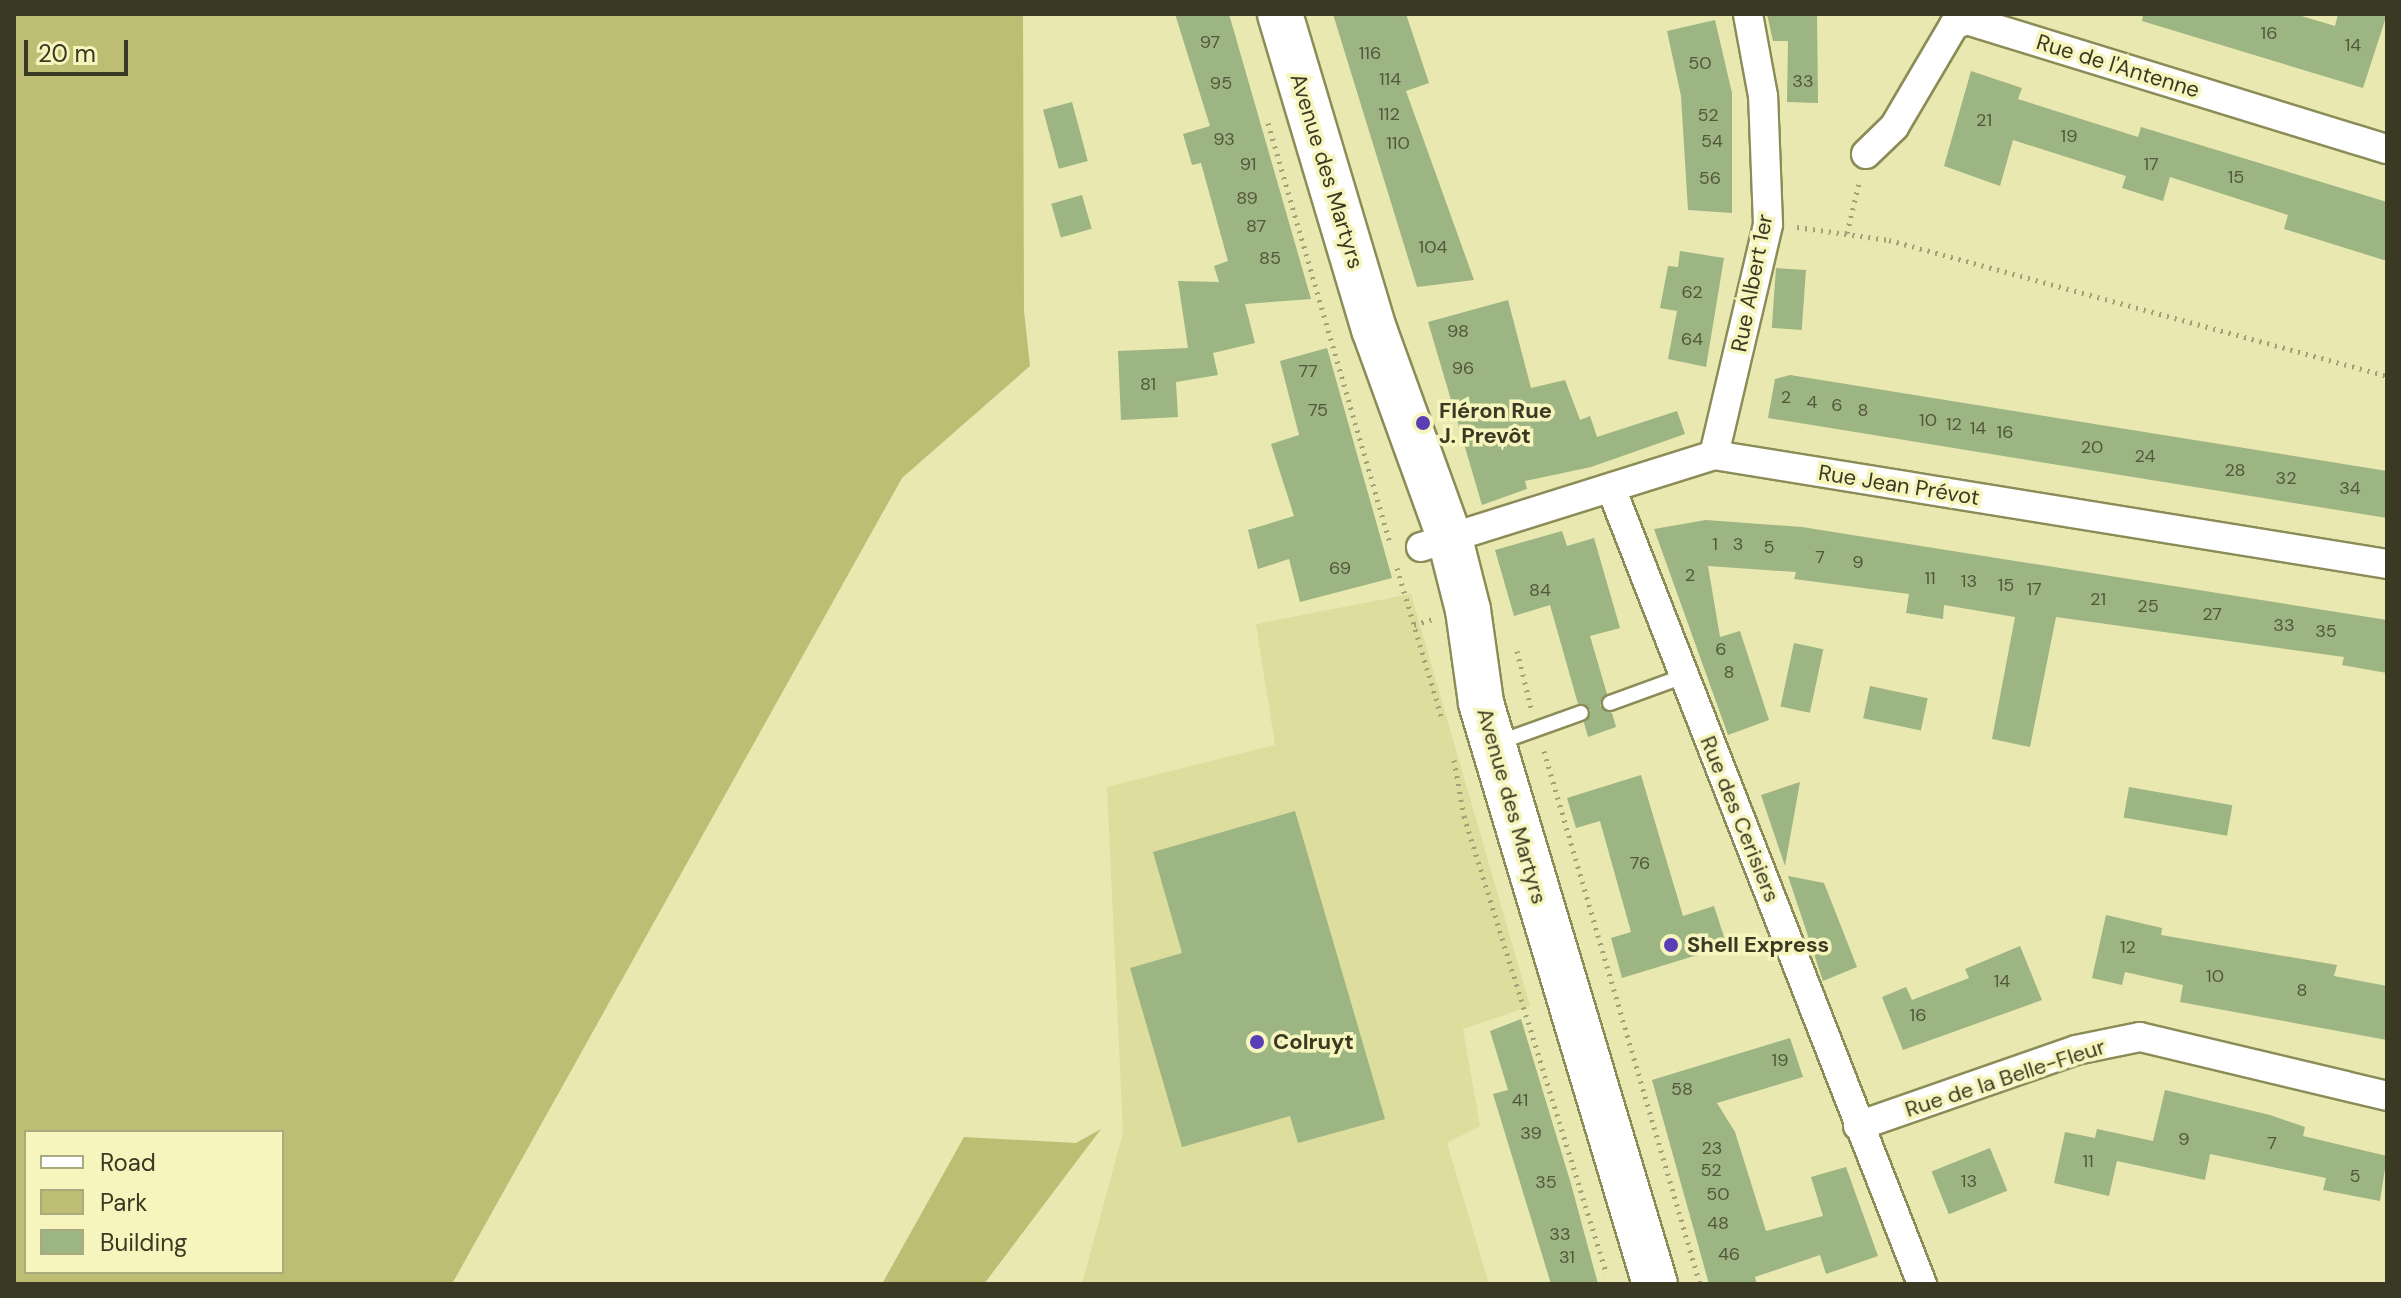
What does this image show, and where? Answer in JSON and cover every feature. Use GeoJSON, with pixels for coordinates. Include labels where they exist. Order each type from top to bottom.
{"type":"FeatureCollection","features":[{"type":"Feature","properties":{"kind":"main road","name":"Avenue des Martyrs"},"geometry":{"type":"LineString","coordinates":[[1280,14],[1374,329],[1382,424],[1415,550],[1478,698],[1472,748],[1655,1284]]}},
{"type":"Feature","properties":{"kind":"street","name":"Rue Albert 1er"},"geometry":{"type":"LineString","coordinates":[[1714,455],[1768,224],[1763,96],[1748,14]]}},
{"type":"Feature","properties":{"kind":"street","name":"Rue de l'Antenne"},"geometry":{"type":"LineString","coordinates":[[1866,154],[1894,127],[1954,25],[1967,20],[2387,149]]}},
{"type":"Feature","properties":{"kind":"street","name":"Rue Jean Prévot"},"geometry":{"type":"LineString","coordinates":[[1415,550],[1714,455],[2387,564]]}},
{"type":"Feature","properties":{"kind":"street","name":"Rue des Cerisiers"},"geometry":{"type":"LineString","coordinates":[[1611,488],[1922,1284]]}},
{"type":"Feature","properties":{"kind":"street","name":"Rue de la Belle-Fleur"},"geometry":{"type":"LineString","coordinates":[[1858,1126],[2076,1050],[2140,1037],[2387,1096]]}},
{"type":"Feature","properties":{"kind":"lane"},"geometry":{"type":"LineString","coordinates":[[1610,703],[1684,676]]}},
{"type":"Feature","properties":{"kind":"lane"},"geometry":{"type":"LineString","coordinates":[[1472,748],[1581,713]]}},
{"type":"Feature","properties":{"kind":"path"},"geometry":{"type":"LineString","coordinates":[[1263,106],[1415,550],[1443,723]]}},
{"type":"Feature","properties":{"kind":"path"},"geometry":{"type":"LineString","coordinates":[[1847,233],[1866,154]]}},
{"type":"Feature","properties":{"kind":"path"},"geometry":{"type":"LineString","coordinates":[[1768,224],[1847,233],[2387,376]]}},
{"type":"Feature","properties":{"kind":"path"},"geometry":{"type":"LineString","coordinates":[[1472,748],[1464,816],[1611,1284]]}},
{"type":"Feature","properties":{"kind":"shaded area"},"geometry":{"type":"Polygon","coordinates":[[[1411,594],[1530,1006],[1463,1029],[1480,1126],[1447,1143],[1489,1284],[1082,1284],[1123,1133],[1107,787],[1275,745],[1256,624],[1411,594]]]}},
{"type":"Feature","properties":{"kind":"green space"},"geometry":{"type":"Polygon","coordinates":[[[14,14],[1023,14],[1024,311],[1030,366],[902,478],[452,1284],[14,1284],[14,14]]]}},
{"type":"Feature","properties":{"kind":"green space"},"geometry":{"type":"Polygon","coordinates":[[[1101,1129],[984,1284],[882,1284],[964,1137],[1076,1143],[1101,1129]]]}},
{"type":"Feature","properties":{"kind":"building"},"geometry":{"type":"Polygon","coordinates":[[[1175,14],[1229,14],[1311,299],[1245,304],[1255,343],[1213,353],[1218,375],[1176,382],[1178,417],[1121,420],[1118,351],[1188,348],[1178,281],[1219,282],[1214,266],[1228,261],[1201,163],[1192,165],[1183,134],[1210,126],[1175,14]]]}},
{"type":"Feature","properties":{"kind":"building"},"geometry":{"type":"Polygon","coordinates":[[[1333,14],[1406,14],[1429,83],[1406,91],[1474,280],[1417,287],[1333,14]]]}},
{"type":"Feature","properties":{"kind":"building"},"geometry":{"type":"Polygon","coordinates":[[[1767,14],[1817,14],[1818,103],[1787,102],[1788,41],[1773,41],[1767,14]]]}},
{"type":"Feature","properties":{"kind":"building"},"geometry":{"type":"Polygon","coordinates":[[[2143,14],[2295,14],[2335,26],[2338,14],[2387,14],[2363,88],[2142,21],[2143,14]]]}},
{"type":"Feature","properties":{"kind":"building"},"geometry":{"type":"Polygon","coordinates":[[[1715,20],[1732,93],[1732,213],[1688,210],[1681,96],[1667,31],[1715,20]]]}},
{"type":"Feature","properties":{"kind":"building"},"geometry":{"type":"Polygon","coordinates":[[[1971,71],[2022,88],[2018,99],[2138,137],[2141,127],[2387,202],[2387,261],[2284,229],[2288,215],[2170,177],[2163,201],[2122,188],[2126,176],[2013,140],[2000,186],[1944,166],[1971,71]]]}},
{"type":"Feature","properties":{"kind":"building"},"geometry":{"type":"Polygon","coordinates":[[[1072,102],[1088,161],[1059,169],[1043,110],[1072,102]]]}},
{"type":"Feature","properties":{"kind":"building"},"geometry":{"type":"Polygon","coordinates":[[[1082,195],[1092,229],[1061,237],[1051,204],[1082,195]]]}},
{"type":"Feature","properties":{"kind":"building"},"geometry":{"type":"Polygon","coordinates":[[[1680,251],[1724,258],[1706,367],[1668,359],[1677,311],[1660,308],[1668,266],[1678,267],[1680,251]]]}},
{"type":"Feature","properties":{"kind":"building"},"geometry":{"type":"Polygon","coordinates":[[[1776,268],[1806,270],[1802,330],[1772,328],[1776,268]]]}},
{"type":"Feature","properties":{"kind":"building"},"geometry":{"type":"Polygon","coordinates":[[[1508,300],[1531,388],[1565,380],[1580,420],[1590,416],[1597,437],[1677,411],[1685,434],[1591,467],[1525,481],[1527,489],[1482,505],[1428,322],[1508,300]]]}},
{"type":"Feature","properties":{"kind":"building"},"geometry":{"type":"Polygon","coordinates":[[[1327,348],[1392,578],[1300,602],[1289,559],[1258,569],[1248,530],[1294,516],[1271,444],[1299,435],[1280,361],[1327,348]]]}},
{"type":"Feature","properties":{"kind":"building"},"geometry":{"type":"Polygon","coordinates":[[[1790,375],[2387,471],[2387,518],[1768,418],[1775,379],[1790,375]]]}},
{"type":"Feature","properties":{"kind":"building"},"geometry":{"type":"Polygon","coordinates":[[[1706,520],[1802,527],[2387,620],[2387,673],[2342,665],[2344,657],[2056,617],[2030,747],[1992,739],[2015,617],[1944,605],[1943,619],[1906,613],[1909,594],[1794,579],[1796,572],[1708,566],[1720,637],[1740,631],[1769,720],[1728,735],[1654,529],[1706,520]]]}},
{"type":"Feature","properties":{"kind":"building"},"geometry":{"type":"Polygon","coordinates":[[[1562,531],[1567,546],[1594,538],[1620,628],[1590,636],[1607,694],[1600,706],[1612,713],[1616,727],[1588,737],[1584,723],[1591,710],[1578,704],[1550,605],[1514,616],[1495,550],[1562,531]]]}},
{"type":"Feature","properties":{"kind":"building"},"geometry":{"type":"Polygon","coordinates":[[[1794,643],[1823,649],[1810,713],[1780,707],[1794,643]]]}},
{"type":"Feature","properties":{"kind":"building"},"geometry":{"type":"Polygon","coordinates":[[[1870,686],[1928,698],[1921,731],[1863,718],[1870,686]]]}},
{"type":"Feature","properties":{"kind":"building"},"geometry":{"type":"Polygon","coordinates":[[[1641,775],[1683,916],[1714,906],[1727,946],[1622,978],[1611,938],[1631,932],[1600,821],[1576,828],[1567,798],[1641,775]]]}},
{"type":"Feature","properties":{"kind":"building"},"geometry":{"type":"Polygon","coordinates":[[[1800,782],[1785,866],[1761,795],[1800,782]]]}},
{"type":"Feature","properties":{"kind":"building"},"geometry":{"type":"Polygon","coordinates":[[[2129,787],[2232,805],[2227,836],[2124,818],[2129,787]]]}},
{"type":"Feature","properties":{"kind":"building","name":"Colruyt"},"geometry":{"type":"Polygon","coordinates":[[[1295,811],[1385,1119],[1298,1143],[1290,1116],[1182,1147],[1130,968],[1182,953],[1153,852],[1295,811]]]}},
{"type":"Feature","properties":{"kind":"building"},"geometry":{"type":"Polygon","coordinates":[[[1788,876],[1824,883],[1857,967],[1823,981],[1788,876]]]}},
{"type":"Feature","properties":{"kind":"building"},"geometry":{"type":"Polygon","coordinates":[[[2106,915],[2162,928],[2161,935],[2337,965],[2334,976],[2387,986],[2387,1040],[2180,1002],[2183,985],[2125,972],[2122,985],[2092,978],[2106,915]]]}},
{"type":"Feature","properties":{"kind":"building"},"geometry":{"type":"Polygon","coordinates":[[[2020,946],[2042,1000],[1903,1050],[1882,997],[1906,987],[1912,1000],[1969,978],[1965,969],[2020,946]]]}},
{"type":"Feature","properties":{"kind":"building"},"geometry":{"type":"Polygon","coordinates":[[[1521,1019],[1598,1284],[1551,1284],[1493,1094],[1508,1090],[1490,1031],[1521,1019]]]}},
{"type":"Feature","properties":{"kind":"building"},"geometry":{"type":"Polygon","coordinates":[[[1790,1038],[1803,1077],[1717,1103],[1735,1132],[1766,1231],[1823,1216],[1811,1177],[1846,1167],[1878,1256],[1826,1274],[1820,1255],[1755,1277],[1757,1284],[1709,1284],[1652,1080],[1790,1038]]]}},
{"type":"Feature","properties":{"kind":"building"},"geometry":{"type":"Polygon","coordinates":[[[2165,1090],[2270,1115],[2305,1127],[2303,1136],[2387,1156],[2380,1201],[2323,1190],[2326,1178],[2210,1154],[2205,1180],[2117,1161],[2109,1196],[2054,1183],[2065,1132],[2095,1138],[2097,1129],[2153,1141],[2165,1090]]]}},
{"type":"Feature","properties":{"kind":"building"},"geometry":{"type":"Polygon","coordinates":[[[1990,1148],[2007,1191],[1949,1214],[1932,1172],[1990,1148]]]}},
{"type":"Feature","properties":{"kind":"place","name":"Fléron Rue J. Prevôt"},"geometry":{"type":"Point","coordinates":[1423,423]}},
{"type":"Feature","properties":{"kind":"place","name":"Shell Express"},"geometry":{"type":"Point","coordinates":[1671,945]}},
{"type":"Feature","properties":{"kind":"place","name":"Colruyt"},"geometry":{"type":"Point","coordinates":[1257,1042]}}]}
